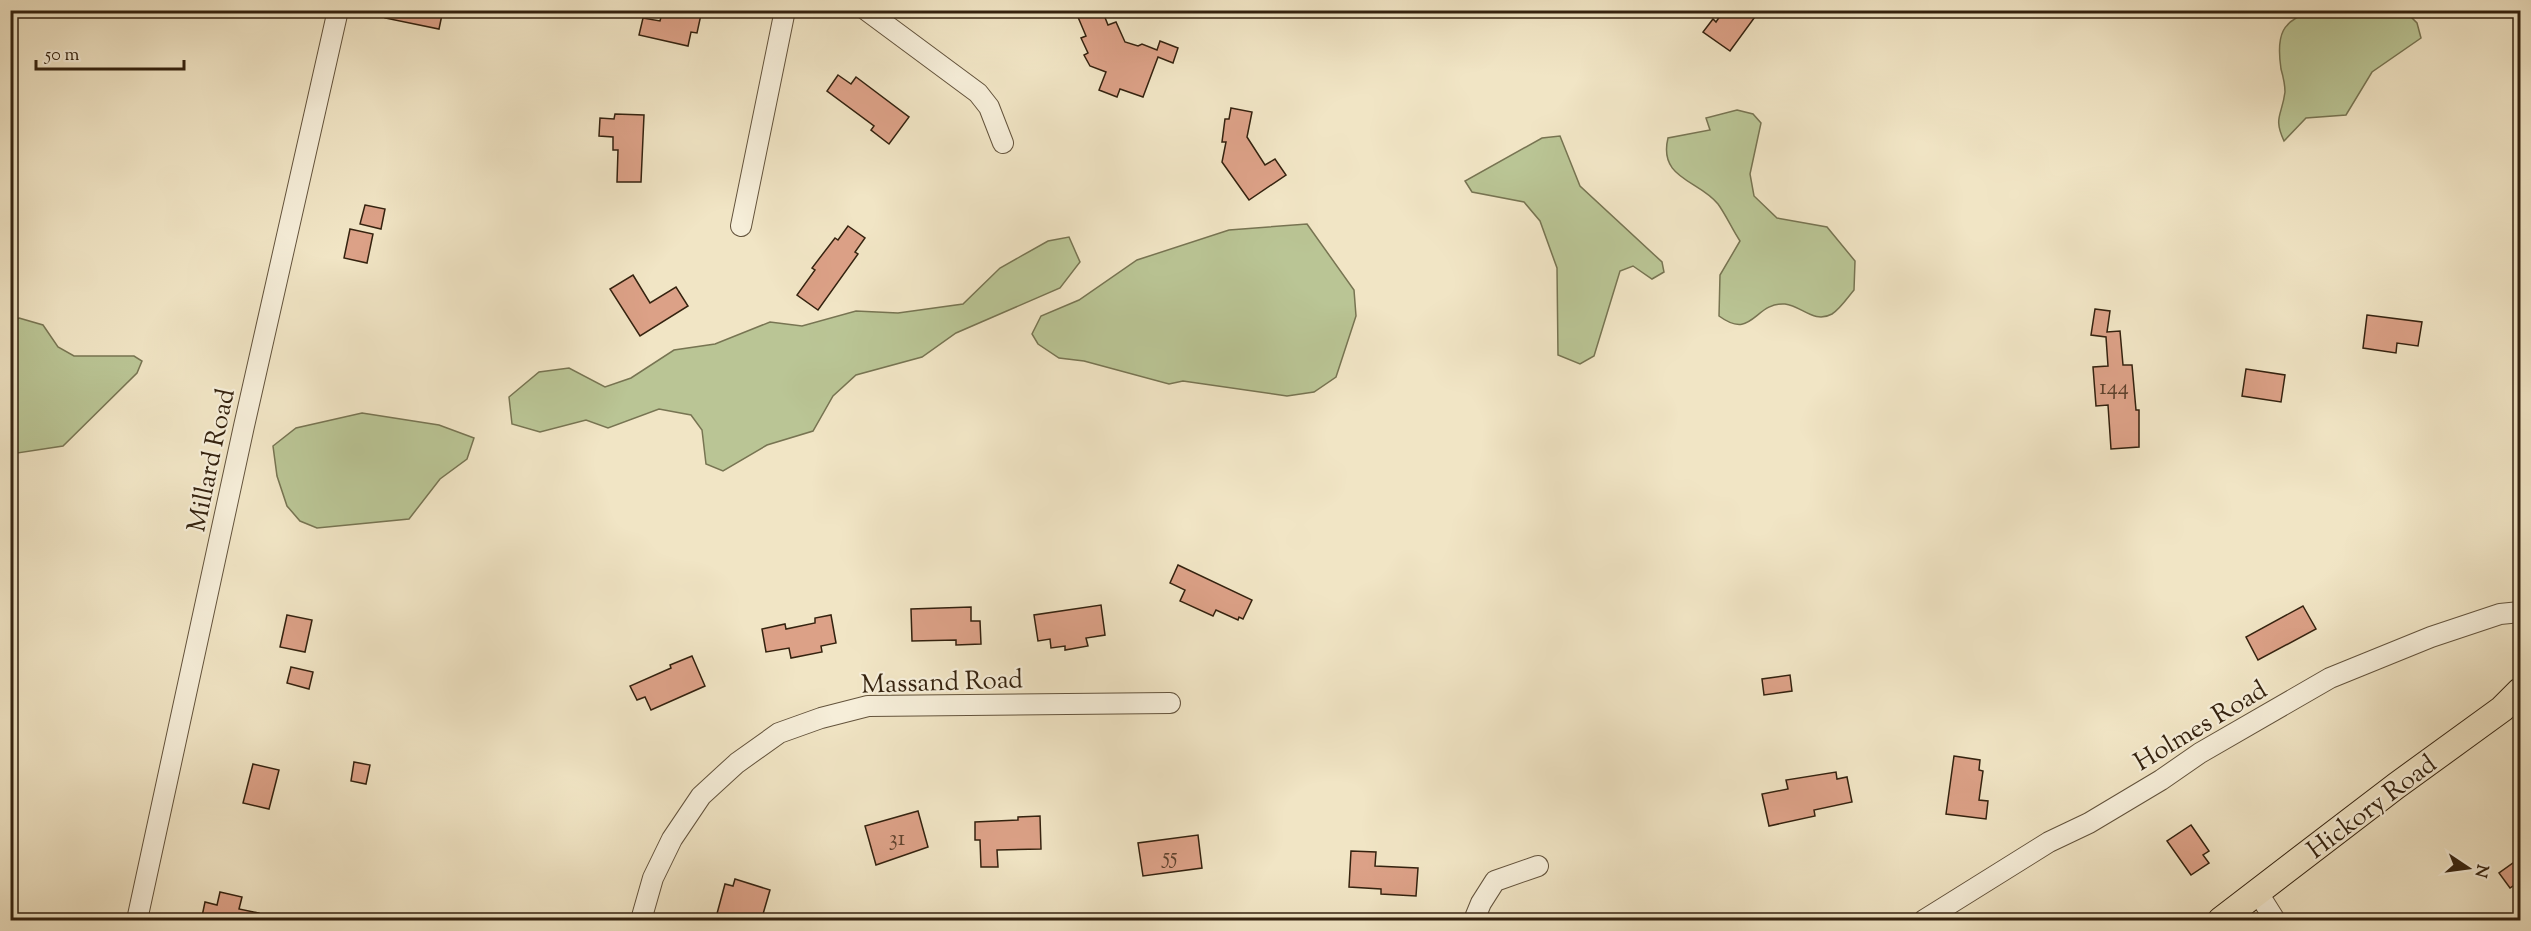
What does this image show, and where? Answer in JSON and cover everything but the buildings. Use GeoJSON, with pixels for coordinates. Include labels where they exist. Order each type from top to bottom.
{"type":"FeatureCollection","features":[{"type":"Feature","properties":{"kind":"main road","name":"Hickory Road"},"geometry":{"type":"LineString","coordinates":[[2221,921],[2396,786],[2502,709],[2520,691]]}},
{"type":"Feature","properties":{"kind":"street","name":"Millard Road"},"geometry":{"type":"LineString","coordinates":[[137,921],[244,426],[338,10]]}},
{"type":"Feature","properties":{"kind":"street"},"geometry":{"type":"LineString","coordinates":[[741,226],[785,10]]}},
{"type":"Feature","properties":{"kind":"street"},"geometry":{"type":"LineString","coordinates":[[866,10],[978,93],[989,107],[1003,143]]}},
{"type":"Feature","properties":{"kind":"street","name":"Holmes Road"},"geometry":{"type":"LineString","coordinates":[[1924,921],[2049,842],[2089,823],[2162,780],[2200,753],[2330,678],[2431,637],[2500,614],[2520,612]]}},
{"type":"Feature","properties":{"kind":"street","name":"Massand Road"},"geometry":{"type":"LineString","coordinates":[[641,921],[652,878],[672,839],[701,796],[737,763],[779,733],[821,718],[868,706],[1170,704]]}},
{"type":"Feature","properties":{"kind":"street"},"geometry":{"type":"LineString","coordinates":[[1474,921],[1481,903],[1495,881],[1538,866]]}},
{"type":"Feature","properties":{"kind":"street"},"geometry":{"type":"LineString","coordinates":[[2258,893],[2275,921]]}},
{"type":"Feature","properties":{"kind":"green space"},"geometry":{"type":"Polygon","coordinates":[[[2315,10],[2405,11],[2417,23],[2421,38],[2372,72],[2346,115],[2306,118],[2284,141],[2279,127],[2279,116],[2285,92],[2279,47],[2281,38],[2288,24],[2315,10]]]}},
{"type":"Feature","properties":{"kind":"green space"},"geometry":{"type":"Polygon","coordinates":[[[1737,110],[1753,114],[1761,123],[1750,174],[1754,196],[1777,218],[1827,227],[1855,261],[1854,290],[1841,306],[1826,317],[1814,316],[1785,304],[1766,309],[1747,323],[1730,323],[1719,316],[1720,275],[1740,241],[1718,204],[1674,171],[1666,152],[1668,138],[1710,130],[1706,118],[1737,110]]]}},
{"type":"Feature","properties":{"kind":"green space"},"geometry":{"type":"Polygon","coordinates":[[[1560,136],[1580,186],[1662,262],[1664,272],[1652,279],[1633,266],[1620,271],[1594,356],[1580,364],[1558,355],[1557,268],[1540,221],[1524,202],[1472,192],[1465,181],[1542,138],[1560,136]]]}},
{"type":"Feature","properties":{"kind":"green space"},"geometry":{"type":"Polygon","coordinates":[[[1307,224],[1354,290],[1356,316],[1336,377],[1314,392],[1287,396],[1183,381],[1169,384],[1084,361],[1059,358],[1038,344],[1032,334],[1041,316],[1079,300],[1137,260],[1229,230],[1307,224]]]}},
{"type":"Feature","properties":{"kind":"green space"},"geometry":{"type":"Polygon","coordinates":[[[1069,237],[1080,262],[1060,288],[956,333],[922,357],[856,375],[833,396],[813,431],[767,445],[723,471],[706,464],[702,430],[691,415],[659,409],[608,428],[586,420],[540,432],[512,424],[509,397],[539,372],[569,368],[605,387],[631,378],[674,350],[715,344],[770,322],[802,326],[856,311],[898,313],[963,304],[1000,268],[1048,241],[1069,237]]]}},
{"type":"Feature","properties":{"kind":"green space"},"geometry":{"type":"Polygon","coordinates":[[[19,318],[43,325],[58,347],[74,356],[134,356],[142,361],[137,373],[63,446],[11,454],[11,323],[19,318]]]}},
{"type":"Feature","properties":{"kind":"green space"},"geometry":{"type":"Polygon","coordinates":[[[362,413],[439,425],[474,438],[467,459],[440,479],[409,519],[317,528],[300,521],[287,506],[277,476],[273,446],[296,428],[362,413]]]}}]}
